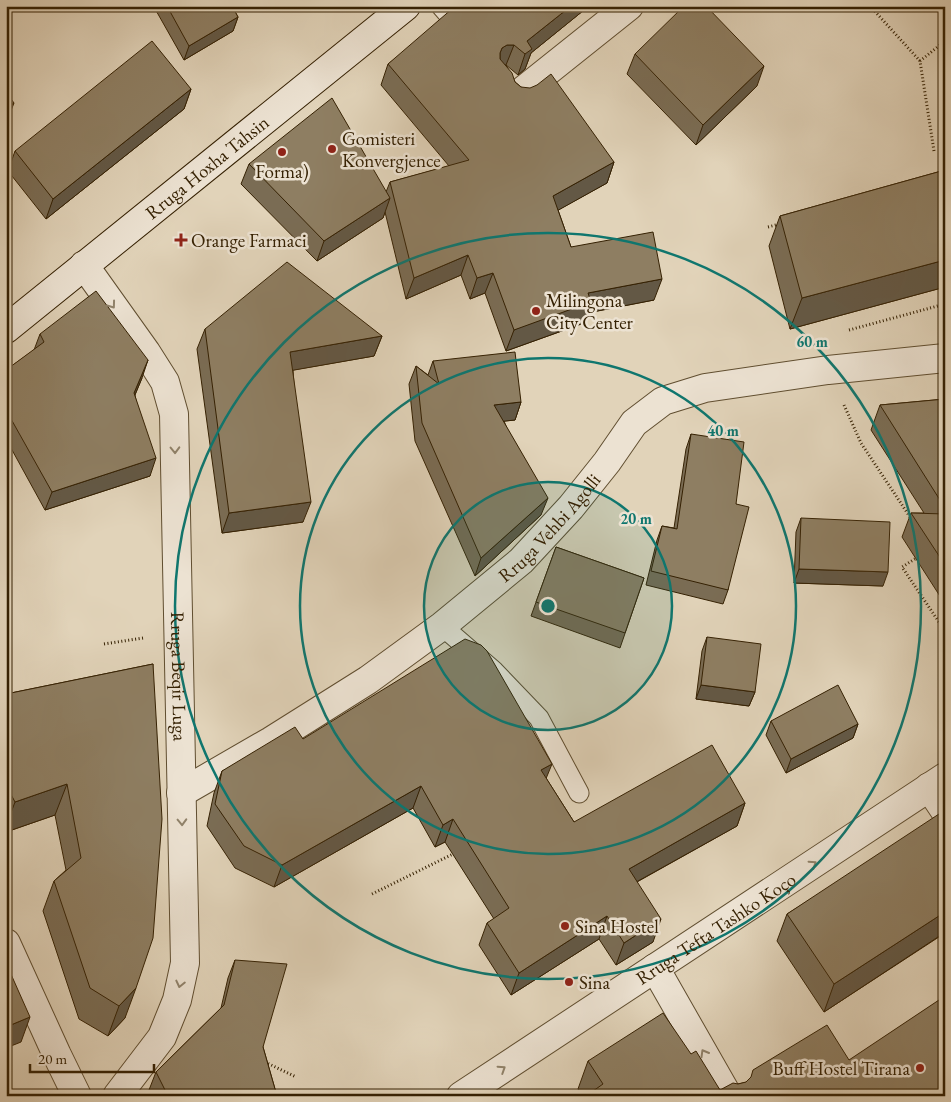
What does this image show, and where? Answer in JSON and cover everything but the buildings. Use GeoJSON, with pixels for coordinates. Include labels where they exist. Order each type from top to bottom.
{"type":"FeatureCollection","features":[{"type":"Feature","properties":{"kind":"street","name":"Rruga Hoxha Tahsin"},"geometry":{"type":"LineString","coordinates":[[6,329],[406,6]]}},
{"type":"Feature","properties":{"kind":"street"},"geometry":{"type":"LineString","coordinates":[[514,87],[629,6]]}},
{"type":"Feature","properties":{"kind":"street","name":"Rruga Beqir Luga"},"geometry":{"type":"LineString","coordinates":[[84,265],[165,382],[174,414],[185,963],[177,1000],[162,1036],[117,1096]]}},
{"type":"Feature","properties":{"kind":"street","name":"Rruga Vehbi Agolli"},"geometry":{"type":"LineString","coordinates":[[182,793],[271,741],[368,680],[442,626],[521,561],[571,507],[608,462],[634,423],[663,402],[705,388],[828,370],[945,358]]}},
{"type":"Feature","properties":{"kind":"street"},"geometry":{"type":"LineString","coordinates":[[937,782],[945,811]]}},
{"type":"Feature","properties":{"kind":"street","name":"Rruga Tefta Tashko Koço"},"geometry":{"type":"LineString","coordinates":[[461,1096],[937,782]]}},
{"type":"Feature","properties":{"kind":"street"},"geometry":{"type":"LineString","coordinates":[[6,943],[77,1096]]}},
{"type":"Feature","properties":{"kind":"street"},"geometry":{"type":"LineString","coordinates":[[655,968],[728,1096]]}},
{"type":"Feature","properties":{"kind":"lane"},"geometry":{"type":"LineString","coordinates":[[441,6],[454,21]]}},
{"type":"Feature","properties":{"kind":"lane"},"geometry":{"type":"LineString","coordinates":[[442,626],[494,671],[538,718],[578,793]]}},
{"type":"Feature","properties":{"kind":"path"},"geometry":{"type":"LineString","coordinates":[[870,6],[920,61],[934,152]]}},
{"type":"Feature","properties":{"kind":"path"},"geometry":{"type":"LineString","coordinates":[[920,61],[945,41]]}},
{"type":"Feature","properties":{"kind":"path"},"geometry":{"type":"LineString","coordinates":[[768,227],[788,222]]}},
{"type":"Feature","properties":{"kind":"path"},"geometry":{"type":"LineString","coordinates":[[842,331],[945,304]]}},
{"type":"Feature","properties":{"kind":"path"},"geometry":{"type":"LineString","coordinates":[[828,370],[861,443],[915,524]]}},
{"type":"Feature","properties":{"kind":"path"},"geometry":{"type":"LineString","coordinates":[[924,553],[902,567],[945,631]]}},
{"type":"Feature","properties":{"kind":"path"},"geometry":{"type":"LineString","coordinates":[[372,894],[458,852]]}},
{"type":"Feature","properties":{"kind":"path"},"geometry":{"type":"LineString","coordinates":[[260,1059],[296,1078]]}},
{"type":"Feature","properties":{"kind":"place","name":"Gomisteri Konvergjence"},"geometry":{"type":"Point","coordinates":[332,149]}},
{"type":"Feature","properties":{"kind":"place","name":"Forma)"},"geometry":{"type":"Point","coordinates":[282,152]}},
{"type":"Feature","properties":{"kind":"place","name":"Orange Farmaci"},"geometry":{"type":"Point","coordinates":[181,240]}},
{"type":"Feature","properties":{"kind":"place","name":"Milingona City Center"},"geometry":{"type":"Point","coordinates":[536,311]}},
{"type":"Feature","properties":{"kind":"place","name":"Sina Hostel"},"geometry":{"type":"Point","coordinates":[565,926]}},
{"type":"Feature","properties":{"kind":"place","name":"Sina"},"geometry":{"type":"Point","coordinates":[569,982]}},
{"type":"Feature","properties":{"kind":"place","name":"Buff Hostel Tirana"},"geometry":{"type":"Point","coordinates":[920,1068]}}]}
